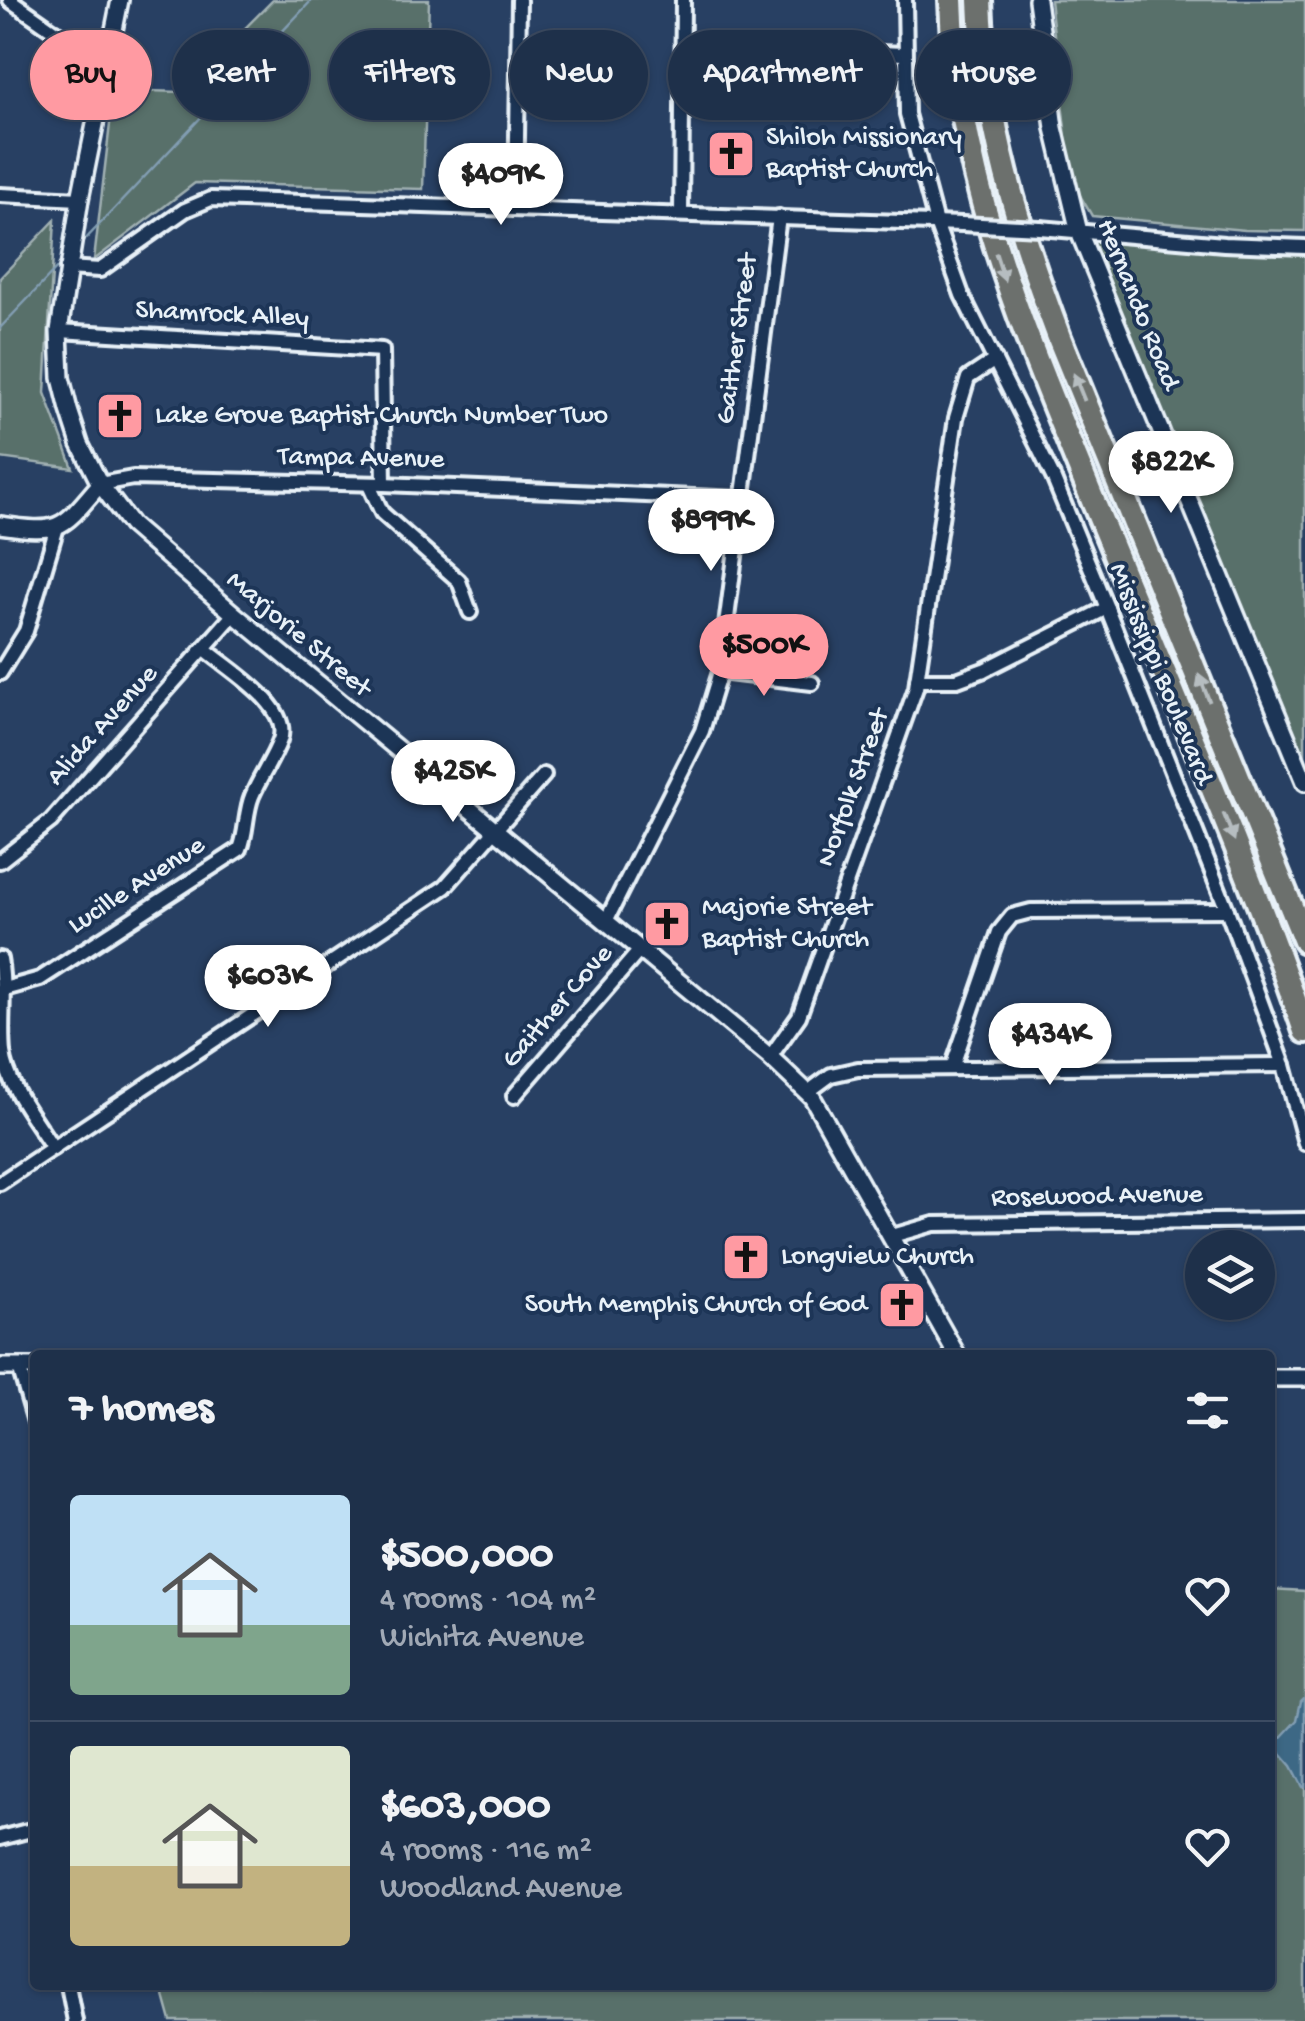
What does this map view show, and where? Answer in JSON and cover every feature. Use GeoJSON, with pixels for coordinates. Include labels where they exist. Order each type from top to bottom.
{"type":"FeatureCollection","features":[{"type":"Feature","properties":{"kind":"highway"},"geometry":{"type":"LineString","coordinates":[[951,0],[958,96],[981,203],[1008,290],[1232,836],[1305,1031]]}},
{"type":"Feature","properties":{"kind":"highway"},"geometry":{"type":"LineString","coordinates":[[980,0],[986,79],[1000,160],[1032,264],[1305,940]]}},
{"type":"Feature","properties":{"kind":"street"},"geometry":{"type":"LineString","coordinates":[[10,0],[53,30]]}},
{"type":"Feature","properties":{"kind":"street","name":"Marjorie Street"},"geometry":{"type":"LineString","coordinates":[[114,30],[120,0]]}},
{"type":"Feature","properties":{"kind":"street"},"geometry":{"type":"LineString","coordinates":[[516,207],[518,0]]}},
{"type":"Feature","properties":{"kind":"street"},"geometry":{"type":"LineString","coordinates":[[683,0],[683,30]]}},
{"type":"Feature","properties":{"kind":"street","name":"Mississippi Boulevard"},"geometry":{"type":"LineString","coordinates":[[905,0],[907,114],[936,222],[962,295],[1053,477],[1107,608],[1227,910],[1284,1065],[1305,1143]]}},
{"type":"Feature","properties":{"kind":"street","name":"Hernando Road"},"geometry":{"type":"LineString","coordinates":[[1037,0],[1054,128],[1079,232],[1305,782]]}},
{"type":"Feature","properties":{"kind":"street"},"geometry":{"type":"LineString","coordinates":[[896,54],[904,54]]}},
{"type":"Feature","properties":{"kind":"street","name":"Marjorie Street"},"geometry":{"type":"LineString","coordinates":[[96,120],[67,268],[59,331],[61,378],[69,410],[100,484],[131,525],[234,614],[808,1092],[954,1350]]}},
{"type":"Feature","properties":{"kind":"street"},"geometry":{"type":"LineString","coordinates":[[681,213],[682,120]]}},
{"type":"Feature","properties":{"kind":"street"},"geometry":{"type":"LineString","coordinates":[[0,195],[80,199]]}},
{"type":"Feature","properties":{"kind":"street"},"geometry":{"type":"LineString","coordinates":[[67,268],[100,270],[185,210],[211,200],[936,222],[1224,244],[1305,246]]}},
{"type":"Feature","properties":{"kind":"street","name":"Gaither Street"},"geometry":{"type":"LineString","coordinates":[[606,921],[702,730],[720,672],[779,217]]}},
{"type":"Feature","properties":{"kind":"street","name":"Shamrock Alley"},"geometry":{"type":"LineString","coordinates":[[59,331],[382,350],[376,484]]}},
{"type":"Feature","properties":{"kind":"street","name":"Norfolk Street"},"geometry":{"type":"LineString","coordinates":[[770,1057],[799,1016],[917,680],[956,418],[968,378],[995,360]]}},
{"type":"Feature","properties":{"kind":"street","name":"Tampa Avenue"},"geometry":{"type":"LineString","coordinates":[[100,484],[132,478],[741,499]]}},
{"type":"Feature","properties":{"kind":"street"},"geometry":{"type":"LineString","coordinates":[[0,525],[46,530],[67,523],[100,484]]}},
{"type":"Feature","properties":{"kind":"street"},"geometry":{"type":"LineString","coordinates":[[376,484],[382,512],[458,581],[470,612]]}},
{"type":"Feature","properties":{"kind":"street"},"geometry":{"type":"LineString","coordinates":[[0,673],[26,632],[52,554],[57,526]]}},
{"type":"Feature","properties":{"kind":"street"},"geometry":{"type":"LineString","coordinates":[[917,680],[957,680],[984,670],[1107,608]]}},
{"type":"Feature","properties":{"kind":"street","name":"Alida Avenue"},"geometry":{"type":"LineString","coordinates":[[0,861],[51,821],[234,614]]}},
{"type":"Feature","properties":{"kind":"street","name":"Lucille Avenue"},"geometry":{"type":"LineString","coordinates":[[4,989],[40,979],[240,849],[250,801],[281,738],[282,724],[278,712],[266,699],[205,650]]}},
{"type":"Feature","properties":{"kind":"street"},"geometry":{"type":"LineString","coordinates":[[720,672],[812,683]]}},
{"type":"Feature","properties":{"kind":"street"},"geometry":{"type":"LineString","coordinates":[[0,1183],[445,887],[544,775]]}},
{"type":"Feature","properties":{"kind":"street"},"geometry":{"type":"LineString","coordinates":[[952,1068],[999,932],[1012,916],[1037,911],[1227,910]]}},
{"type":"Feature","properties":{"kind":"street","name":"Gaither Cove"},"geometry":{"type":"LineString","coordinates":[[514,1096],[640,950]]}},
{"type":"Feature","properties":{"kind":"street"},"geometry":{"type":"LineString","coordinates":[[0,958],[4,989],[3,1054],[12,1082],[53,1148]]}},
{"type":"Feature","properties":{"kind":"street"},"geometry":{"type":"LineString","coordinates":[[808,1092],[830,1075],[843,1071],[1284,1065]]}},
{"type":"Feature","properties":{"kind":"street","name":"Rosewood Avenue"},"geometry":{"type":"LineString","coordinates":[[892,1236],[934,1224],[1305,1220]]}},
{"type":"Feature","properties":{"kind":"street"},"geometry":{"type":"LineString","coordinates":[[0,1367],[27,1367]]}},
{"type":"Feature","properties":{"kind":"street"},"geometry":{"type":"LineString","coordinates":[[1275,1378],[1305,1378]]}},
{"type":"Feature","properties":{"kind":"street"},"geometry":{"type":"LineString","coordinates":[[0,1838],[30,1830]]}},
{"type":"Feature","properties":{"kind":"street"},"geometry":{"type":"LineString","coordinates":[[69,1990],[75,2021]]}},
{"type":"Feature","properties":{"kind":"green space"},"geometry":{"type":"Polygon","coordinates":[[[273,0],[429,0],[428,30],[329,30],[329,120],[425,120],[423,189],[195,183],[94,260],[110,120],[152,120],[152,91],[172,92],[172,120],[309,120],[309,30],[243,30],[273,0]]]}},
{"type":"Feature","properties":{"kind":"green space"},"geometry":{"type":"Polygon","coordinates":[[[1050,0],[1305,0],[1305,231],[1245,230],[1092,216],[1071,180],[1064,120],[1071,120],[1071,30],[1054,30],[1050,0]]]}},
{"type":"Feature","properties":{"kind":"green space"},"geometry":{"type":"Polygon","coordinates":[[[55,220],[45,393],[73,468],[0,458],[0,278],[55,220]]]}},
{"type":"Feature","properties":{"kind":"green space"},"geometry":{"type":"Polygon","coordinates":[[[1092,239],[1305,247],[1305,769],[1092,239]]]}},
{"type":"Feature","properties":{"kind":"green space"},"geometry":{"type":"Polygon","coordinates":[[[1275,1589],[1305,1591],[1305,2021],[171,2021],[162,1990],[1275,1990],[1275,1589]]]}},
{"type":"Feature","properties":{"kind":"water"},"geometry":{"type":"Polygon","coordinates":[[[1305,1697],[1305,1787],[1275,1746],[1297,1720],[1305,1697]]]}},
{"type":"Feature","properties":{"kind":"waterway"},"geometry":{"type":"LineString","coordinates":[[81,244],[312,0]]}},
{"type":"Feature","properties":{"kind":"waterway"},"geometry":{"type":"LineString","coordinates":[[0,328],[61,264]]}},
{"type":"Feature","properties":{"kind":"place","name":"Shiloh Missionary Baptist Church"},"geometry":{"type":"Point","coordinates":[731,154]}},
{"type":"Feature","properties":{"kind":"place","name":"Lake Grove Baptist Church Number Two"},"geometry":{"type":"Point","coordinates":[120,416]}},
{"type":"Feature","properties":{"kind":"place","name":"Majorie Street Baptist Church"},"geometry":{"type":"Point","coordinates":[667,924]}},
{"type":"Feature","properties":{"kind":"place","name":"Longview Church"},"geometry":{"type":"Point","coordinates":[746,1257]}},
{"type":"Feature","properties":{"kind":"place","name":"South Memphis Church of God"},"geometry":{"type":"Point","coordinates":[902,1305]}}]}
